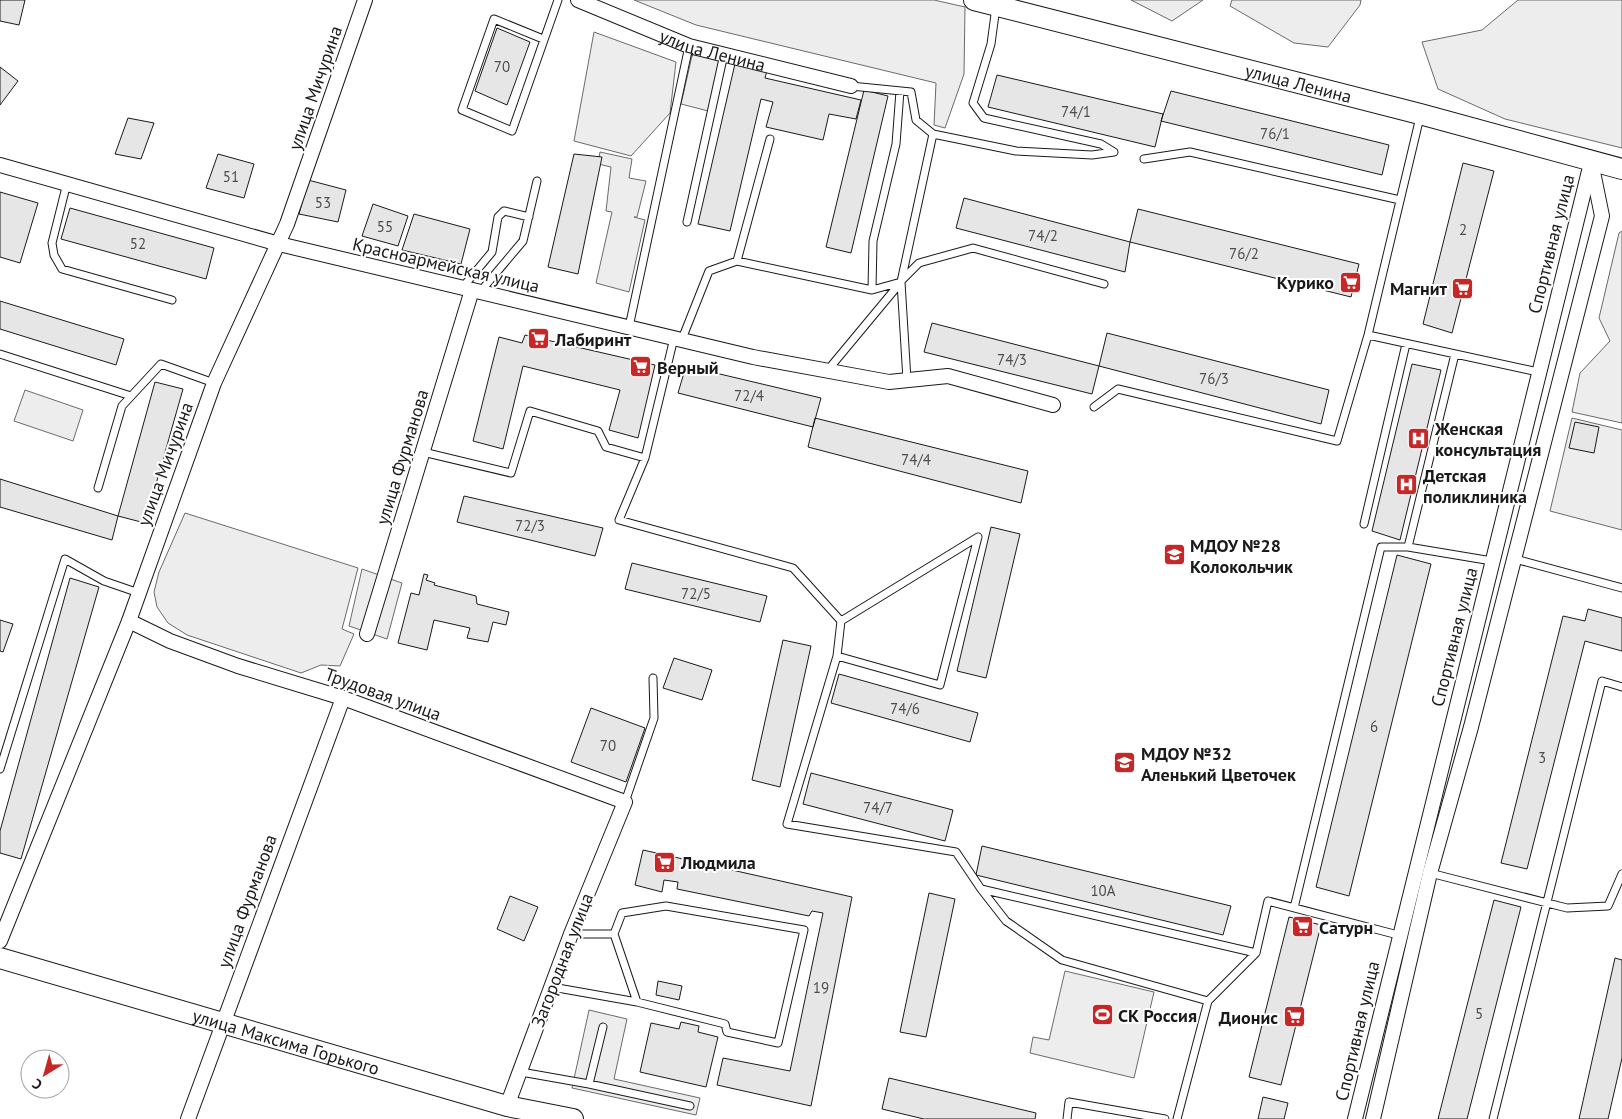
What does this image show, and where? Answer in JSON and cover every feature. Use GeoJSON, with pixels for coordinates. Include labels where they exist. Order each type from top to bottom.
{"type":"FeatureCollection","features":[{"type":"Feature","properties":{"kind":"street","name":"улица Мичурина"},"geometry":{"type":"LineString","coordinates":[[0,941],[129,621],[214,383],[279,244],[365,0]]}},
{"type":"Feature","properties":{"kind":"street","name":"улица Ленина"},"geometry":{"type":"LineString","coordinates":[[578,0],[689,46],[724,53],[851,86]]}},
{"type":"Feature","properties":{"kind":"street","name":"улица Ленина"},"geometry":{"type":"LineString","coordinates":[[974,0],[1420,114],[1622,169]]}},
{"type":"Feature","properties":{"kind":"street","name":"Спортивная улица"},"geometry":{"type":"LineString","coordinates":[[1355,1119],[1398,935],[1591,162]]}},
{"type":"Feature","properties":{"kind":"street","name":"Спортивная улица"},"geometry":{"type":"LineString","coordinates":[[1373,1119],[1430,873],[1515,559],[1602,216],[1591,162]]}},
{"type":"Feature","properties":{"kind":"street","name":"Красноармейская улица"},"geometry":{"type":"LineString","coordinates":[[0,165],[68,182],[279,244],[678,339],[826,372],[889,382],[948,376],[1053,406]]}},
{"type":"Feature","properties":{"kind":"street","name":"улица Фурманова"},"geometry":{"type":"LineString","coordinates":[[367,634],[471,290]]}},
{"type":"Feature","properties":{"kind":"street","name":"Трудовая улица"},"geometry":{"type":"LineString","coordinates":[[129,621],[170,641],[238,666],[343,698],[625,802]]}},
{"type":"Feature","properties":{"kind":"street","name":"улица Фурманова"},"geometry":{"type":"LineString","coordinates":[[188,1119],[221,1024],[343,698]]}},
{"type":"Feature","properties":{"kind":"street","name":"Загородная улица"},"geometry":{"type":"LineString","coordinates":[[505,1113],[571,934],[625,802]]}},
{"type":"Feature","properties":{"kind":"street","name":"улица Максима Горького"},"geometry":{"type":"LineString","coordinates":[[0,958],[221,1024],[505,1113],[573,1119]]}},
{"type":"Feature","properties":{"kind":"lane"},"geometry":{"type":"LineString","coordinates":[[543,39],[494,19],[462,110],[512,131],[558,0]]}},
{"type":"Feature","properties":{"kind":"lane"},"geometry":{"type":"LineString","coordinates":[[851,86],[911,92],[916,120],[933,134],[1016,151],[1092,155],[1114,152],[1101,144],[984,118],[973,103],[991,44],[992,22],[996,5]]}},
{"type":"Feature","properties":{"kind":"lane"},"geometry":{"type":"LineString","coordinates":[[629,327],[689,46]]}},
{"type":"Feature","properties":{"kind":"lane"},"geometry":{"type":"LineString","coordinates":[[687,222],[724,53]]}},
{"type":"Feature","properties":{"kind":"lane"},"geometry":{"type":"LineString","coordinates":[[872,290],[873,241],[896,144],[900,91]]}},
{"type":"Feature","properties":{"kind":"lane"},"geometry":{"type":"LineString","coordinates":[[1094,407],[1118,388],[1337,441],[1368,335],[1420,114]]}},
{"type":"Feature","properties":{"kind":"lane"},"geometry":{"type":"LineString","coordinates":[[907,380],[901,282],[933,134]]}},
{"type":"Feature","properties":{"kind":"lane"},"geometry":{"type":"LineString","coordinates":[[736,261],[770,139]]}},
{"type":"Feature","properties":{"kind":"lane"},"geometry":{"type":"LineString","coordinates":[[1144,158],[1190,152],[1400,200]]}},
{"type":"Feature","properties":{"kind":"lane"},"geometry":{"type":"LineString","coordinates":[[471,290],[524,241],[537,181]]}},
{"type":"Feature","properties":{"kind":"lane"},"geometry":{"type":"LineString","coordinates":[[68,182],[52,243],[54,255],[62,269],[172,300]]}},
{"type":"Feature","properties":{"kind":"lane"},"geometry":{"type":"LineString","coordinates":[[471,290],[492,252],[498,217],[504,212],[529,217]]}},
{"type":"Feature","properties":{"kind":"lane"},"geometry":{"type":"LineString","coordinates":[[826,372],[919,263],[973,248],[1104,284]]}},
{"type":"Feature","properties":{"kind":"lane"},"geometry":{"type":"LineString","coordinates":[[901,282],[872,290],[736,261],[709,270],[678,339],[645,458],[619,520],[793,568],[841,621],[837,656],[787,824],[956,852],[1006,921],[1062,960],[1208,1001]]}},
{"type":"Feature","properties":{"kind":"lane"},"geometry":{"type":"LineString","coordinates":[[1368,335],[1538,372]]}},
{"type":"Feature","properties":{"kind":"lane"},"geometry":{"type":"LineString","coordinates":[[1364,524],[1406,344]]}},
{"type":"Feature","properties":{"kind":"lane"},"geometry":{"type":"LineString","coordinates":[[0,354],[131,396]]}},
{"type":"Feature","properties":{"kind":"lane"},"geometry":{"type":"LineString","coordinates":[[1408,547],[1455,354]]}},
{"type":"Feature","properties":{"kind":"lane"},"geometry":{"type":"LineString","coordinates":[[98,488],[122,406],[161,364],[214,383]]}},
{"type":"Feature","properties":{"kind":"lane"},"geometry":{"type":"LineString","coordinates":[[423,452],[511,474],[530,411],[598,431],[606,447],[645,458]]}},
{"type":"Feature","properties":{"kind":"lane"},"geometry":{"type":"LineString","coordinates":[[837,656],[940,685],[978,537],[841,621]]}},
{"type":"Feature","properties":{"kind":"lane"},"geometry":{"type":"LineString","coordinates":[[1294,908],[1382,547],[1408,547],[1492,561]]}},
{"type":"Feature","properties":{"kind":"lane"},"geometry":{"type":"LineString","coordinates":[[0,769],[65,559],[104,581],[139,593]]}},
{"type":"Feature","properties":{"kind":"lane"},"geometry":{"type":"LineString","coordinates":[[1515,559],[1622,588]]}},
{"type":"Feature","properties":{"kind":"lane"},"geometry":{"type":"LineString","coordinates":[[625,802],[654,718],[653,678]]}},
{"type":"Feature","properties":{"kind":"lane"},"geometry":{"type":"LineString","coordinates":[[1493,1119],[1602,681],[1622,688]]}},
{"type":"Feature","properties":{"kind":"lane"},"geometry":{"type":"LineString","coordinates":[[1430,873],[1567,908],[1608,906],[1622,874]]}},
{"type":"Feature","properties":{"kind":"lane"},"geometry":{"type":"LineString","coordinates":[[981,889],[1256,954]]}},
{"type":"Feature","properties":{"kind":"lane"},"geometry":{"type":"LineString","coordinates":[[1177,1119],[1208,1001],[1256,954],[1268,901],[1398,935]]}},
{"type":"Feature","properties":{"kind":"lane"},"geometry":{"type":"LineString","coordinates":[[552,987],[637,1002],[725,1024],[727,1032],[778,1043],[804,930],[666,906],[622,913],[614,934],[637,1002]]}},
{"type":"Feature","properties":{"kind":"lane"},"geometry":{"type":"LineString","coordinates":[[571,934],[614,934]]}},
{"type":"Feature","properties":{"kind":"lane"},"geometry":{"type":"LineString","coordinates":[[590,1084],[603,1027]]}},
{"type":"Feature","properties":{"kind":"lane"},"geometry":{"type":"LineString","coordinates":[[521,1072],[590,1084],[690,1106]]}},
{"type":"Feature","properties":{"kind":"lane"},"geometry":{"type":"LineString","coordinates":[[1067,1119],[1069,1102],[1165,1119]]}},
{"type":"Feature","properties":{"kind":"shaded area"},"geometry":{"type":"Polygon","coordinates":[[[634,0],[934,0],[965,7],[964,74],[945,128],[934,125],[936,83],[696,25],[634,0]]]}},
{"type":"Feature","properties":{"kind":"shaded area"},"geometry":{"type":"Polygon","coordinates":[[[1131,0],[1203,0],[1172,21],[1131,0]]]}},
{"type":"Feature","properties":{"kind":"shaded area"},"geometry":{"type":"Polygon","coordinates":[[[1232,0],[1361,0],[1360,5],[1328,47],[1294,43],[1230,6],[1232,0]]]}},
{"type":"Feature","properties":{"kind":"shaded area"},"geometry":{"type":"Polygon","coordinates":[[[1518,0],[1622,0],[1622,148],[1505,119],[1438,89],[1422,42],[1482,30],[1518,0]]]}},
{"type":"Feature","properties":{"kind":"shaded area"},"geometry":{"type":"Polygon","coordinates":[[[594,32],[676,62],[670,113],[631,156],[574,141],[594,32]]]}},
{"type":"Feature","properties":{"kind":"shaded area"},"geometry":{"type":"Polygon","coordinates":[[[694,47],[724,53],[712,112],[681,104],[694,47]]]}},
{"type":"Feature","properties":{"kind":"shaded area"},"geometry":{"type":"Polygon","coordinates":[[[600,152],[632,159],[629,178],[646,181],[637,217],[634,217],[645,220],[629,292],[596,283],[612,212],[606,211],[611,167],[598,164],[600,152]]]}},
{"type":"Feature","properties":{"kind":"shaded area"},"geometry":{"type":"Polygon","coordinates":[[[1622,231],[1622,423],[1572,412],[1580,373],[1610,341],[1599,318],[1619,233],[1622,231]]]}},
{"type":"Feature","properties":{"kind":"shaded area"},"geometry":{"type":"Polygon","coordinates":[[[25,390],[83,410],[73,441],[14,421],[25,390]]]}},
{"type":"Feature","properties":{"kind":"shaded area"},"geometry":{"type":"Polygon","coordinates":[[[1572,418],[1622,430],[1622,530],[1550,511],[1572,418]]]}},
{"type":"Feature","properties":{"kind":"shaded area"},"geometry":{"type":"Polygon","coordinates":[[[185,513],[358,568],[342,629],[354,634],[340,666],[321,665],[301,673],[187,635],[168,623],[157,607],[154,592],[159,572],[185,513]]]}},
{"type":"Feature","properties":{"kind":"shaded area"},"geometry":{"type":"Polygon","coordinates":[[[362,569],[402,583],[387,639],[349,626],[362,569]]]}},
{"type":"Feature","properties":{"kind":"shaded area","name":"СК Россия"},"geometry":{"type":"Polygon","coordinates":[[[1065,971],[1154,992],[1134,1078],[1030,1053],[1033,1037],[1049,1040],[1065,971]]]}},
{"type":"Feature","properties":{"kind":"shaded area"},"geometry":{"type":"Polygon","coordinates":[[[589,1010],[627,1019],[614,1079],[700,1098],[696,1115],[572,1088],[589,1010]]]}},
{"type":"Feature","properties":{"kind":"building"},"geometry":{"type":"Polygon","coordinates":[[[0,0],[25,0],[19,25],[0,21],[0,0]]]}},
{"type":"Feature","properties":{"kind":"building"},"geometry":{"type":"Polygon","coordinates":[[[497,28],[530,42],[507,105],[475,91],[497,28]]]}},
{"type":"Feature","properties":{"kind":"building"},"geometry":{"type":"Polygon","coordinates":[[[737,55],[769,63],[765,78],[861,100],[856,119],[829,114],[823,140],[766,127],[773,102],[761,99],[730,231],[698,224],[737,55]]]}},
{"type":"Feature","properties":{"kind":"building"},"geometry":{"type":"Polygon","coordinates":[[[0,67],[18,81],[0,105],[0,67]]]}},
{"type":"Feature","properties":{"kind":"building"},"geometry":{"type":"Polygon","coordinates":[[[997,75],[1163,114],[1155,147],[988,107],[997,75]]]}},
{"type":"Feature","properties":{"kind":"building"},"geometry":{"type":"Polygon","coordinates":[[[864,90],[888,96],[851,253],[826,247],[864,90]]]}},
{"type":"Feature","properties":{"kind":"building"},"geometry":{"type":"Polygon","coordinates":[[[1171,91],[1389,145],[1382,175],[1161,121],[1171,91]]]}},
{"type":"Feature","properties":{"kind":"building"},"geometry":{"type":"Polygon","coordinates":[[[128,118],[154,123],[141,159],[115,154],[128,118]]]}},
{"type":"Feature","properties":{"kind":"building"},"geometry":{"type":"Polygon","coordinates":[[[218,154],[254,164],[244,198],[206,188],[218,154]]]}},
{"type":"Feature","properties":{"kind":"building"},"geometry":{"type":"Polygon","coordinates":[[[574,154],[602,157],[578,274],[548,267],[574,154]]]}},
{"type":"Feature","properties":{"kind":"building"},"geometry":{"type":"Polygon","coordinates":[[[1463,163],[1494,171],[1452,333],[1423,324],[1463,163]]]}},
{"type":"Feature","properties":{"kind":"building"},"geometry":{"type":"Polygon","coordinates":[[[308,180],[346,190],[338,222],[299,214],[308,180]]]}},
{"type":"Feature","properties":{"kind":"building"},"geometry":{"type":"Polygon","coordinates":[[[0,192],[38,203],[20,263],[0,257],[0,192]]]}},
{"type":"Feature","properties":{"kind":"building"},"geometry":{"type":"Polygon","coordinates":[[[964,198],[1130,242],[1125,272],[956,228],[964,198]]]}},
{"type":"Feature","properties":{"kind":"building"},"geometry":{"type":"Polygon","coordinates":[[[373,204],[408,216],[398,246],[362,236],[373,204]]]}},
{"type":"Feature","properties":{"kind":"building"},"geometry":{"type":"Polygon","coordinates":[[[70,208],[214,248],[206,279],[61,239],[70,208]]]}},
{"type":"Feature","properties":{"kind":"building"},"geometry":{"type":"Polygon","coordinates":[[[1138,209],[1359,264],[1351,297],[1130,242],[1138,209]]]}},
{"type":"Feature","properties":{"kind":"building"},"geometry":{"type":"Polygon","coordinates":[[[414,214],[470,229],[461,264],[402,250],[414,214]]]}},
{"type":"Feature","properties":{"kind":"building"},"geometry":{"type":"Polygon","coordinates":[[[0,301],[124,339],[116,365],[0,329],[0,301]]]}},
{"type":"Feature","properties":{"kind":"building"},"geometry":{"type":"Polygon","coordinates":[[[932,323],[1099,366],[1092,394],[924,352],[932,323]]]}},
{"type":"Feature","properties":{"kind":"building"},"geometry":{"type":"Polygon","coordinates":[[[1107,333],[1329,390],[1321,424],[1099,366],[1107,333]]]}},
{"type":"Feature","properties":{"kind":"building"},"geometry":{"type":"Polygon","coordinates":[[[525,335],[655,365],[638,438],[609,430],[620,390],[523,366],[503,449],[473,441],[499,337],[522,343],[525,335]]]}},
{"type":"Feature","properties":{"kind":"building"},"geometry":{"type":"Polygon","coordinates":[[[1412,364],[1441,370],[1400,540],[1372,531],[1412,364]]]}},
{"type":"Feature","properties":{"kind":"building"},"geometry":{"type":"Polygon","coordinates":[[[686,366],[821,398],[813,427],[678,393],[686,366]]]}},
{"type":"Feature","properties":{"kind":"building"},"geometry":{"type":"Polygon","coordinates":[[[155,382],[183,389],[145,523],[118,516],[155,382]]]}},
{"type":"Feature","properties":{"kind":"building"},"geometry":{"type":"Polygon","coordinates":[[[815,418],[1028,471],[1021,503],[808,447],[815,418]]]}},
{"type":"Feature","properties":{"kind":"building"},"geometry":{"type":"Polygon","coordinates":[[[1575,422],[1599,427],[1594,453],[1569,448],[1575,422]]]}},
{"type":"Feature","properties":{"kind":"building"},"geometry":{"type":"Polygon","coordinates":[[[0,479],[118,516],[112,540],[0,507],[0,479]]]}},
{"type":"Feature","properties":{"kind":"building"},"geometry":{"type":"Polygon","coordinates":[[[464,496],[603,528],[595,556],[457,522],[464,496]]]}},
{"type":"Feature","properties":{"kind":"building"},"geometry":{"type":"Polygon","coordinates":[[[991,527],[1020,534],[986,678],[957,671],[991,527]]]}},
{"type":"Feature","properties":{"kind":"building"},"geometry":{"type":"Polygon","coordinates":[[[1397,555],[1431,564],[1349,896],[1316,887],[1397,555]]]}},
{"type":"Feature","properties":{"kind":"building"},"geometry":{"type":"Polygon","coordinates":[[[632,563],[767,596],[760,622],[625,589],[632,563]]]}},
{"type":"Feature","properties":{"kind":"building"},"geometry":{"type":"Polygon","coordinates":[[[424,574],[428,575],[426,580],[435,583],[434,585],[476,596],[477,604],[509,612],[506,625],[493,622],[488,642],[467,638],[470,628],[434,620],[427,650],[398,643],[411,593],[419,595],[424,574]]]}},
{"type":"Feature","properties":{"kind":"building"},"geometry":{"type":"Polygon","coordinates":[[[70,578],[99,587],[21,859],[0,853],[0,831],[70,578]]]}},
{"type":"Feature","properties":{"kind":"building"},"geometry":{"type":"Polygon","coordinates":[[[1588,609],[1622,618],[1622,651],[1585,641],[1527,869],[1501,863],[1563,616],[1585,621],[1588,609]]]}},
{"type":"Feature","properties":{"kind":"building"},"geometry":{"type":"Polygon","coordinates":[[[0,620],[13,624],[3,652],[0,651],[0,620]]]}},
{"type":"Feature","properties":{"kind":"building"},"geometry":{"type":"Polygon","coordinates":[[[783,640],[811,646],[780,787],[752,780],[783,640]]]}},
{"type":"Feature","properties":{"kind":"building"},"geometry":{"type":"Polygon","coordinates":[[[674,658],[712,670],[702,700],[663,688],[674,658]]]}},
{"type":"Feature","properties":{"kind":"building"},"geometry":{"type":"Polygon","coordinates":[[[839,674],[978,713],[970,742],[831,703],[839,674]]]}},
{"type":"Feature","properties":{"kind":"building"},"geometry":{"type":"Polygon","coordinates":[[[591,708],[645,728],[626,782],[571,762],[591,708]]]}},
{"type":"Feature","properties":{"kind":"building"},"geometry":{"type":"Polygon","coordinates":[[[811,773],[953,810],[945,841],[803,804],[811,773]]]}},
{"type":"Feature","properties":{"kind":"building"},"geometry":{"type":"Polygon","coordinates":[[[982,846],[1231,906],[1223,935],[976,875],[982,846]]]}},
{"type":"Feature","properties":{"kind":"building"},"geometry":{"type":"Polygon","coordinates":[[[643,850],[852,897],[811,1106],[717,1085],[723,1058],[790,1071],[823,913],[812,911],[809,916],[677,889],[678,882],[664,880],[662,892],[635,885],[643,850]]]}},
{"type":"Feature","properties":{"kind":"building"},"geometry":{"type":"Polygon","coordinates":[[[929,893],[955,899],[926,1037],[900,1032],[929,893]]]}},
{"type":"Feature","properties":{"kind":"building"},"geometry":{"type":"Polygon","coordinates":[[[510,896],[538,907],[524,941],[497,929],[510,896]]]}},
{"type":"Feature","properties":{"kind":"building"},"geometry":{"type":"Polygon","coordinates":[[[1494,900],[1521,907],[1467,1119],[1438,1119],[1494,900]]]}},
{"type":"Feature","properties":{"kind":"building"},"geometry":{"type":"Polygon","coordinates":[[[1289,917],[1321,925],[1281,1085],[1249,1077],[1289,917]]]}},
{"type":"Feature","properties":{"kind":"building"},"geometry":{"type":"Polygon","coordinates":[[[1615,958],[1622,960],[1622,1058],[1608,1119],[1579,1119],[1615,958]]]}},
{"type":"Feature","properties":{"kind":"building"},"geometry":{"type":"Polygon","coordinates":[[[658,981],[682,986],[679,1000],[656,995],[658,981]]]}},
{"type":"Feature","properties":{"kind":"building"},"geometry":{"type":"Polygon","coordinates":[[[681,1022],[699,1026],[698,1032],[718,1037],[706,1087],[640,1072],[651,1023],[679,1029],[681,1022]]]}},
{"type":"Feature","properties":{"kind":"building"},"geometry":{"type":"Polygon","coordinates":[[[889,1078],[1036,1113],[1035,1119],[924,1119],[882,1109],[889,1078]]]}},
{"type":"Feature","properties":{"kind":"building"},"geometry":{"type":"Polygon","coordinates":[[[1263,1097],[1288,1103],[1284,1119],[1258,1119],[1263,1097]]]}},
{"type":"Feature","properties":{"kind":"place","name":"Курико"},"geometry":{"type":"Point","coordinates":[1350,282]}},
{"type":"Feature","properties":{"kind":"place","name":"Магнит"},"geometry":{"type":"Point","coordinates":[1463,288]}},
{"type":"Feature","properties":{"kind":"place","name":"Лабиринт"},"geometry":{"type":"Point","coordinates":[539,339]}},
{"type":"Feature","properties":{"kind":"place","name":"Верный"},"geometry":{"type":"Point","coordinates":[641,367]}},
{"type":"Feature","properties":{"kind":"place","name":"Женская консультация"},"geometry":{"type":"Point","coordinates":[1419,438]}},
{"type":"Feature","properties":{"kind":"place","name":"Детская поликлиника"},"geometry":{"type":"Point","coordinates":[1407,485]}},
{"type":"Feature","properties":{"kind":"place","name":"МДОУ №28 Колокольчик"},"geometry":{"type":"Point","coordinates":[1174,555]}},
{"type":"Feature","properties":{"kind":"place","name":"МДОУ №32 Аленький Цветочек"},"geometry":{"type":"Point","coordinates":[1125,763]}},
{"type":"Feature","properties":{"kind":"place","name":"Людмила"},"geometry":{"type":"Point","coordinates":[665,862]}},
{"type":"Feature","properties":{"kind":"place","name":"Сатурн"},"geometry":{"type":"Point","coordinates":[1303,927]}},
{"type":"Feature","properties":{"kind":"place","name":"СК Россия"},"geometry":{"type":"Point","coordinates":[1102,1015]}},
{"type":"Feature","properties":{"kind":"place","name":"Дионис"},"geometry":{"type":"Point","coordinates":[1294,1017]}}]}
